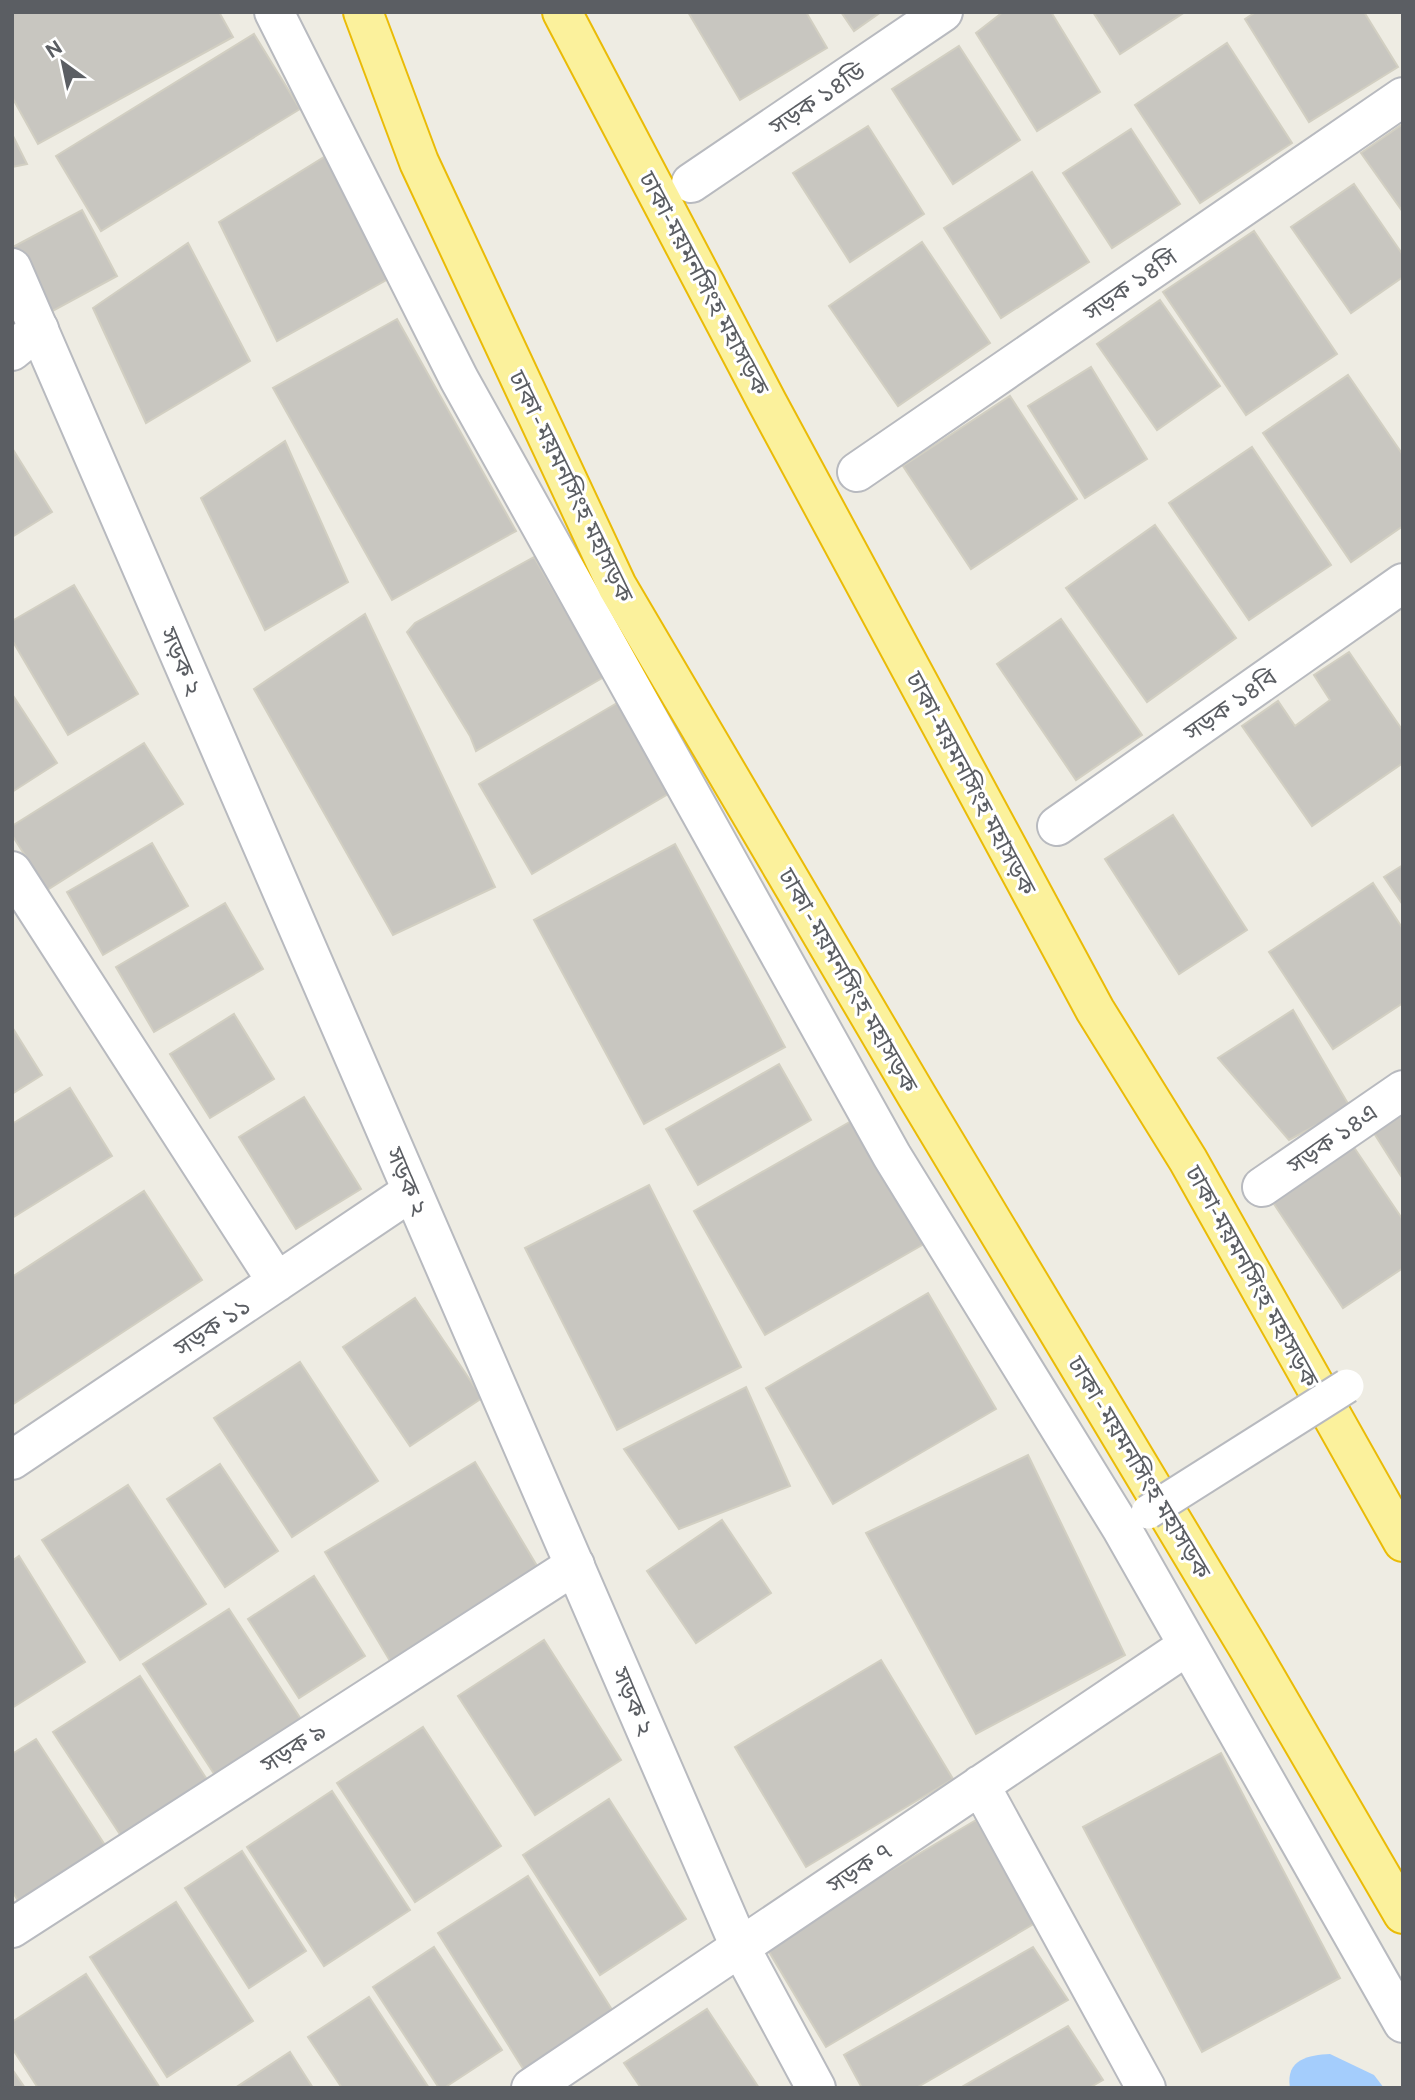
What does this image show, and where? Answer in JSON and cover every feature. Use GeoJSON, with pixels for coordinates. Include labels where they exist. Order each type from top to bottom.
{"type":"FeatureCollection","features":[{"type":"Feature","properties":{"kind":"highway","name":"ঢাকা - ময়মনসিংহ মহাসড়ক"},"geometry":{"type":"LineString","coordinates":[[363,12],[419,162],[617,586],[917,1096],[1250,1649],[1403,1914]]}},
{"type":"Feature","properties":{"kind":"highway","name":"ঢাকা-ময়মনসিংহ মহাসড়ক"},"geometry":{"type":"LineString","coordinates":[[562,12],[787,439],[1095,1010],[1188,1160],[1402,1539]]}},
{"type":"Feature","properties":{"kind":"street"},"geometry":{"type":"LineString","coordinates":[[274,12],[459,379],[891,1156],[1122,1529],[1403,2024]]}},
{"type":"Feature","properties":{"kind":"street","name":"সড়ক ১৪ডি"},"geometry":{"type":"LineString","coordinates":[[691,183],[943,12]]}},
{"type":"Feature","properties":{"kind":"street","name":"সড়ক ১৪সি"},"geometry":{"type":"LineString","coordinates":[[857,472],[1403,97]]}},
{"type":"Feature","properties":{"kind":"street","name":"সড়ক ২"},"geometry":{"type":"LineString","coordinates":[[12,268],[26,340],[412,1191],[740,1947],[816,2088]]}},
{"type":"Feature","properties":{"kind":"street","name":"সড়ক ১৪বি"},"geometry":{"type":"LineString","coordinates":[[1057,826],[1403,583]]}},
{"type":"Feature","properties":{"kind":"street"},"geometry":{"type":"LineString","coordinates":[[12,871],[277,1282]]}},
{"type":"Feature","properties":{"kind":"street","name":"সড়ক ১৪এ"},"geometry":{"type":"LineString","coordinates":[[1262,1187],[1403,1090]]}},
{"type":"Feature","properties":{"kind":"street","name":"সড়ক ১১"},"geometry":{"type":"LineString","coordinates":[[12,1460],[412,1191]]}},
{"type":"Feature","properties":{"kind":"street"},"geometry":{"type":"LineString","coordinates":[[1148,1512],[1347,1386]]}},
{"type":"Feature","properties":{"kind":"street","name":"সড়ক ৯"},"geometry":{"type":"LineString","coordinates":[[12,1928],[575,1565]]}},
{"type":"Feature","properties":{"kind":"street","name":"সড়ক ৭"},"geometry":{"type":"LineString","coordinates":[[531,2088],[1187,1646]]}},
{"type":"Feature","properties":{"kind":"street"},"geometry":{"type":"LineString","coordinates":[[980,1785],[1146,2088]]}},
{"type":"Feature","properties":{"kind":"water"},"geometry":{"type":"Polygon","coordinates":[[[1330,2054],[1374,2075],[1384,2088],[1290,2088],[1291,2071],[1300,2060],[1330,2054]]]}},
{"type":"Feature","properties":{"kind":"building"},"geometry":{"type":"Polygon","coordinates":[[[12,12],[219,12],[233,37],[38,144],[12,97],[12,12]]]}},
{"type":"Feature","properties":{"kind":"building"},"geometry":{"type":"Polygon","coordinates":[[[688,12],[806,12],[827,48],[740,100],[688,12]]]}},
{"type":"Feature","properties":{"kind":"building"},"geometry":{"type":"Polygon","coordinates":[[[841,12],[881,12],[854,31],[841,12]]]}},
{"type":"Feature","properties":{"kind":"building"},"geometry":{"type":"Polygon","coordinates":[[[1003,12],[1051,12],[1100,92],[1037,131],[976,33],[1003,12]]]}},
{"type":"Feature","properties":{"kind":"building"},"geometry":{"type":"Polygon","coordinates":[[[1093,12],[1185,12],[1120,54],[1093,12]]]}},
{"type":"Feature","properties":{"kind":"building"},"geometry":{"type":"Polygon","coordinates":[[[1256,12],[1364,12],[1398,67],[1309,122],[1245,19],[1256,12]]]}},
{"type":"Feature","properties":{"kind":"building"},"geometry":{"type":"Polygon","coordinates":[[[254,34],[300,109],[101,231],[56,156],[254,34]]]}},
{"type":"Feature","properties":{"kind":"building"},"geometry":{"type":"Polygon","coordinates":[[[1227,43],[1292,143],[1200,203],[1135,105],[1227,43]]]}},
{"type":"Feature","properties":{"kind":"building"},"geometry":{"type":"Polygon","coordinates":[[[959,46],[1020,140],[953,184],[892,89],[959,46]]]}},
{"type":"Feature","properties":{"kind":"building"},"geometry":{"type":"Polygon","coordinates":[[[1403,124],[1403,212],[1361,153],[1403,124]]]}},
{"type":"Feature","properties":{"kind":"building"},"geometry":{"type":"Polygon","coordinates":[[[868,126],[924,214],[850,262],[793,173],[868,126]]]}},
{"type":"Feature","properties":{"kind":"building"},"geometry":{"type":"Polygon","coordinates":[[[1131,129],[1180,204],[1112,248],[1063,173],[1131,129]]]}},
{"type":"Feature","properties":{"kind":"building"},"geometry":{"type":"Polygon","coordinates":[[[12,134],[27,164],[12,167],[12,134]]]}},
{"type":"Feature","properties":{"kind":"building"},"geometry":{"type":"Polygon","coordinates":[[[329,154],[388,279],[277,341],[219,222],[329,154]]]}},
{"type":"Feature","properties":{"kind":"building"},"geometry":{"type":"Polygon","coordinates":[[[1032,172],[1089,262],[1001,318],[944,228],[1032,172]]]}},
{"type":"Feature","properties":{"kind":"building"},"geometry":{"type":"Polygon","coordinates":[[[1354,184],[1403,255],[1403,277],[1351,313],[1291,227],[1354,184]]]}},
{"type":"Feature","properties":{"kind":"building"},"geometry":{"type":"Polygon","coordinates":[[[82,210],[117,276],[49,313],[13,247],[82,210]]]}},
{"type":"Feature","properties":{"kind":"building"},"geometry":{"type":"Polygon","coordinates":[[[1254,231],[1337,354],[1246,415],[1163,292],[1254,231]]]}},
{"type":"Feature","properties":{"kind":"building"},"geometry":{"type":"Polygon","coordinates":[[[922,242],[990,343],[898,406],[829,306],[922,242]]]}},
{"type":"Feature","properties":{"kind":"building"},"geometry":{"type":"Polygon","coordinates":[[[188,243],[250,361],[146,423],[93,308],[188,243]]]}},
{"type":"Feature","properties":{"kind":"building"},"geometry":{"type":"Polygon","coordinates":[[[1160,300],[1220,386],[1157,430],[1097,344],[1160,300]]]}},
{"type":"Feature","properties":{"kind":"building"},"geometry":{"type":"Polygon","coordinates":[[[397,319],[516,531],[392,600],[273,388],[397,319]]]}},
{"type":"Feature","properties":{"kind":"building"},"geometry":{"type":"Polygon","coordinates":[[[1091,367],[1147,459],[1085,498],[1028,406],[1091,367]]]}},
{"type":"Feature","properties":{"kind":"building"},"geometry":{"type":"Polygon","coordinates":[[[1348,375],[1403,455],[1403,526],[1351,562],[1263,433],[1348,375]]]}},
{"type":"Feature","properties":{"kind":"building"},"geometry":{"type":"Polygon","coordinates":[[[1010,396],[1077,499],[971,569],[903,466],[1010,396]]]}},
{"type":"Feature","properties":{"kind":"building"},"geometry":{"type":"Polygon","coordinates":[[[285,441],[348,582],[265,630],[201,498],[285,441]]]}},
{"type":"Feature","properties":{"kind":"building"},"geometry":{"type":"Polygon","coordinates":[[[1252,447],[1331,565],[1249,620],[1169,503],[1252,447]]]}},
{"type":"Feature","properties":{"kind":"building"},"geometry":{"type":"Polygon","coordinates":[[[12,448],[52,512],[12,537],[12,448]]]}},
{"type":"Feature","properties":{"kind":"building"},"geometry":{"type":"Polygon","coordinates":[[[1155,525],[1236,638],[1147,702],[1066,588],[1155,525]]]}},
{"type":"Feature","properties":{"kind":"building"},"geometry":{"type":"Polygon","coordinates":[[[534,557],[604,677],[476,751],[470,736],[407,632],[415,623],[534,557]]]}},
{"type":"Feature","properties":{"kind":"building"},"geometry":{"type":"Polygon","coordinates":[[[74,585],[138,694],[68,735],[12,640],[12,621],[74,585]]]}},
{"type":"Feature","properties":{"kind":"building"},"geometry":{"type":"Polygon","coordinates":[[[365,614],[495,887],[393,935],[254,689],[365,614]]]}},
{"type":"Feature","properties":{"kind":"building"},"geometry":{"type":"Polygon","coordinates":[[[1061,619],[1142,735],[1076,780],[997,664],[1061,619]]]}},
{"type":"Feature","properties":{"kind":"building"},"geometry":{"type":"Polygon","coordinates":[[[1349,652],[1403,731],[1403,763],[1312,826],[1242,726],[1278,701],[1295,726],[1330,700],[1314,675],[1349,652]]]}},
{"type":"Feature","properties":{"kind":"building"},"geometry":{"type":"Polygon","coordinates":[[[12,694],[57,763],[12,792],[12,694]]]}},
{"type":"Feature","properties":{"kind":"building"},"geometry":{"type":"Polygon","coordinates":[[[617,703],[670,793],[532,874],[479,784],[617,703]]]}},
{"type":"Feature","properties":{"kind":"building"},"geometry":{"type":"Polygon","coordinates":[[[144,743],[183,804],[47,890],[12,835],[12,826],[144,743]]]}},
{"type":"Feature","properties":{"kind":"building"},"geometry":{"type":"Polygon","coordinates":[[[1173,815],[1247,930],[1179,974],[1105,859],[1173,815]]]}},
{"type":"Feature","properties":{"kind":"building"},"geometry":{"type":"Polygon","coordinates":[[[152,843],[188,906],[103,955],[67,892],[152,843]]]}},
{"type":"Feature","properties":{"kind":"building"},"geometry":{"type":"Polygon","coordinates":[[[675,844],[785,1047],[644,1124],[534,920],[675,844]]]}},
{"type":"Feature","properties":{"kind":"building"},"geometry":{"type":"Polygon","coordinates":[[[1403,865],[1403,905],[1384,877],[1403,865]]]}},
{"type":"Feature","properties":{"kind":"building"},"geometry":{"type":"Polygon","coordinates":[[[1373,883],[1403,929],[1403,1003],[1333,1049],[1269,952],[1373,883]]]}},
{"type":"Feature","properties":{"kind":"building"},"geometry":{"type":"Polygon","coordinates":[[[225,903],[263,969],[154,1032],[116,967],[225,903]]]}},
{"type":"Feature","properties":{"kind":"building"},"geometry":{"type":"Polygon","coordinates":[[[1293,1010],[1350,1107],[1289,1140],[1218,1058],[1293,1010]]]}},
{"type":"Feature","properties":{"kind":"building"},"geometry":{"type":"Polygon","coordinates":[[[234,1014],[274,1079],[210,1118],[170,1054],[234,1014]]]}},
{"type":"Feature","properties":{"kind":"building"},"geometry":{"type":"Polygon","coordinates":[[[12,1027],[42,1075],[12,1094],[12,1027]]]}},
{"type":"Feature","properties":{"kind":"building"},"geometry":{"type":"Polygon","coordinates":[[[779,1064],[811,1120],[698,1185],[666,1129],[779,1064]]]}},
{"type":"Feature","properties":{"kind":"building"},"geometry":{"type":"Polygon","coordinates":[[[70,1088],[112,1156],[12,1218],[12,1124],[70,1088]]]}},
{"type":"Feature","properties":{"kind":"building"},"geometry":{"type":"Polygon","coordinates":[[[304,1097],[361,1189],[296,1229],[239,1137],[304,1097]]]}},
{"type":"Feature","properties":{"kind":"building"},"geometry":{"type":"Polygon","coordinates":[[[1403,1110],[1403,1179],[1372,1130],[1403,1110]]]}},
{"type":"Feature","properties":{"kind":"building"},"geometry":{"type":"Polygon","coordinates":[[[853,1120],[924,1244],[765,1335],[694,1211],[853,1120]]]}},
{"type":"Feature","properties":{"kind":"building"},"geometry":{"type":"Polygon","coordinates":[[[1349,1140],[1403,1220],[1403,1268],[1343,1308],[1268,1195],[1349,1140]]]}},
{"type":"Feature","properties":{"kind":"building"},"geometry":{"type":"Polygon","coordinates":[[[649,1185],[741,1367],[617,1430],[525,1248],[649,1185]]]}},
{"type":"Feature","properties":{"kind":"building"},"geometry":{"type":"Polygon","coordinates":[[[144,1191],[202,1280],[12,1405],[12,1277],[144,1191]]]}},
{"type":"Feature","properties":{"kind":"building"},"geometry":{"type":"Polygon","coordinates":[[[928,1293],[996,1409],[833,1504],[766,1388],[928,1293]]]}},
{"type":"Feature","properties":{"kind":"building"},"geometry":{"type":"Polygon","coordinates":[[[415,1298],[482,1398],[410,1446],[343,1347],[415,1298]]]}},
{"type":"Feature","properties":{"kind":"building"},"geometry":{"type":"Polygon","coordinates":[[[300,1362],[378,1481],[292,1537],[214,1418],[300,1362]]]}},
{"type":"Feature","properties":{"kind":"building"},"geometry":{"type":"Polygon","coordinates":[[[746,1387],[790,1486],[679,1529],[624,1449],[746,1387]]]}},
{"type":"Feature","properties":{"kind":"building"},"geometry":{"type":"Polygon","coordinates":[[[1028,1455],[1125,1655],[976,1734],[866,1533],[1028,1455]]]}},
{"type":"Feature","properties":{"kind":"building"},"geometry":{"type":"Polygon","coordinates":[[[475,1462],[546,1581],[396,1671],[325,1552],[475,1462]]]}},
{"type":"Feature","properties":{"kind":"building"},"geometry":{"type":"Polygon","coordinates":[[[220,1464],[278,1551],[225,1587],[167,1499],[220,1464]]]}},
{"type":"Feature","properties":{"kind":"building"},"geometry":{"type":"Polygon","coordinates":[[[128,1485],[206,1604],[120,1660],[42,1540],[128,1485]]]}},
{"type":"Feature","properties":{"kind":"building"},"geometry":{"type":"Polygon","coordinates":[[[722,1520],[771,1593],[696,1643],[647,1571],[722,1520]]]}},
{"type":"Feature","properties":{"kind":"building"},"geometry":{"type":"Polygon","coordinates":[[[19,1556],[85,1662],[12,1708],[12,1561],[19,1556]]]}},
{"type":"Feature","properties":{"kind":"building"},"geometry":{"type":"Polygon","coordinates":[[[314,1576],[365,1656],[299,1698],[248,1619],[314,1576]]]}},
{"type":"Feature","properties":{"kind":"building"},"geometry":{"type":"Polygon","coordinates":[[[229,1609],[306,1727],[220,1783],[143,1664],[229,1609]]]}},
{"type":"Feature","properties":{"kind":"building"},"geometry":{"type":"Polygon","coordinates":[[[544,1640],[621,1760],[535,1815],[458,1696],[544,1640]]]}},
{"type":"Feature","properties":{"kind":"building"},"geometry":{"type":"Polygon","coordinates":[[[881,1660],[953,1779],[806,1867],[735,1747],[881,1660]]]}},
{"type":"Feature","properties":{"kind":"building"},"geometry":{"type":"Polygon","coordinates":[[[140,1676],[217,1795],[131,1851],[53,1732],[140,1676]]]}},
{"type":"Feature","properties":{"kind":"building"},"geometry":{"type":"Polygon","coordinates":[[[423,1727],[501,1846],[415,1902],[337,1783],[423,1727]]]}},
{"type":"Feature","properties":{"kind":"building"},"geometry":{"type":"Polygon","coordinates":[[[36,1739],[114,1859],[27,1915],[12,1891],[12,1754],[36,1739]]]}},
{"type":"Feature","properties":{"kind":"building"},"geometry":{"type":"Polygon","coordinates":[[[1221,1753],[1340,1978],[1202,2052],[1083,1827],[1221,1753]]]}},
{"type":"Feature","properties":{"kind":"building"},"geometry":{"type":"Polygon","coordinates":[[[332,1791],[410,1910],[324,1966],[247,1847],[332,1791]]]}},
{"type":"Feature","properties":{"kind":"building"},"geometry":{"type":"Polygon","coordinates":[[[609,1799],[686,1919],[600,1975],[523,1855],[609,1799]]]}},
{"type":"Feature","properties":{"kind":"building"},"geometry":{"type":"Polygon","coordinates":[[[976,1820],[1037,1922],[826,2047],[765,1945],[976,1820]]]}},
{"type":"Feature","properties":{"kind":"building"},"geometry":{"type":"Polygon","coordinates":[[[242,1851],[306,1951],[249,1988],[185,1888],[242,1851]]]}},
{"type":"Feature","properties":{"kind":"building"},"geometry":{"type":"Polygon","coordinates":[[[528,1876],[614,2013],[524,2070],[438,1933],[528,1876]]]}},
{"type":"Feature","properties":{"kind":"building"},"geometry":{"type":"Polygon","coordinates":[[[176,1902],[253,2021],[167,2077],[90,1957],[176,1902]]]}},
{"type":"Feature","properties":{"kind":"building"},"geometry":{"type":"Polygon","coordinates":[[[434,1947],[502,2050],[444,2088],[439,2088],[373,1987],[434,1947]]]}},
{"type":"Feature","properties":{"kind":"building"},"geometry":{"type":"Polygon","coordinates":[[[1033,1947],[1068,2000],[916,2088],[862,2088],[844,2055],[1033,1947]]]}},
{"type":"Feature","properties":{"kind":"building"},"geometry":{"type":"Polygon","coordinates":[[[86,1974],[160,2088],[38,2088],[12,2048],[12,2022],[86,1974]]]}},
{"type":"Feature","properties":{"kind":"building"},"geometry":{"type":"Polygon","coordinates":[[[369,1997],[429,2088],[342,2088],[308,2037],[369,1997]]]}},
{"type":"Feature","properties":{"kind":"building"},"geometry":{"type":"Polygon","coordinates":[[[707,2009],[759,2088],[641,2088],[624,2063],[707,2009]]]}},
{"type":"Feature","properties":{"kind":"building"},"geometry":{"type":"Polygon","coordinates":[[[1068,2026],[1103,2080],[1089,2088],[960,2088],[1068,2026]]]}},
{"type":"Feature","properties":{"kind":"building"},"geometry":{"type":"Polygon","coordinates":[[[290,2052],[313,2088],[235,2088],[290,2052]]]}},
{"type":"Feature","properties":{"kind":"building"},"geometry":{"type":"Polygon","coordinates":[[[12,2069],[25,2088],[12,2088],[12,2069]]]}}]}
